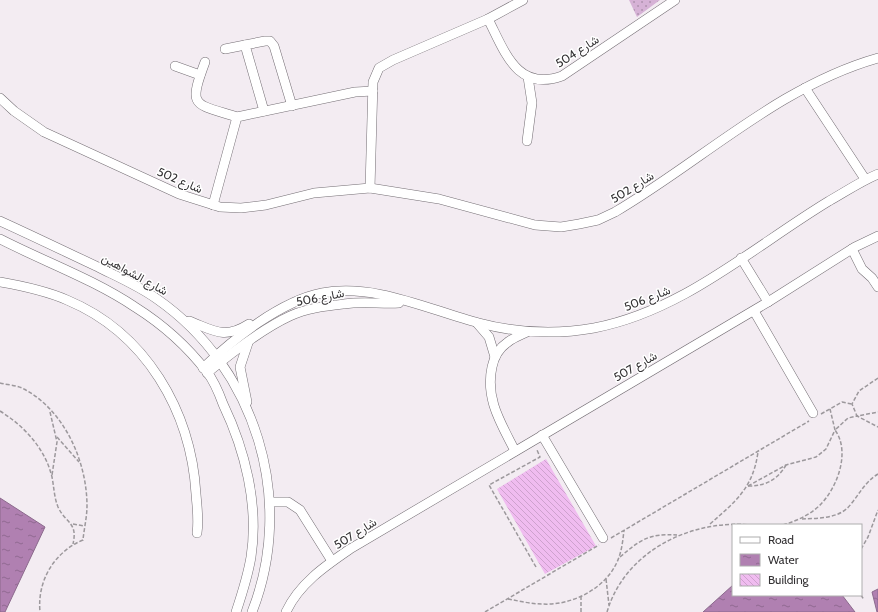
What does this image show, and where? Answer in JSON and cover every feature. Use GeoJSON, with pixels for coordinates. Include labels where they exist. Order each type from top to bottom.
{"type":"FeatureCollection","features":[{"type":"Feature","properties":{"kind":"street"},"geometry":{"type":"LineString","coordinates":[[370,188],[373,91],[375,74],[386,64],[488,19],[523,0]]}},
{"type":"Feature","properties":{"kind":"street","name":"شارع 504"},"geometry":{"type":"LineString","coordinates":[[528,77],[543,80],[562,76],[675,0]]}},
{"type":"Feature","properties":{"kind":"street"},"geometry":{"type":"LineString","coordinates":[[488,19],[510,61],[518,70],[528,77],[532,103],[527,141]]}},
{"type":"Feature","properties":{"kind":"street"},"geometry":{"type":"LineString","coordinates":[[225,49],[270,41],[274,46],[292,106]]}},
{"type":"Feature","properties":{"kind":"street"},"geometry":{"type":"LineString","coordinates":[[245,45],[264,111]]}},
{"type":"Feature","properties":{"kind":"street","name":"شارع 502"},"geometry":{"type":"LineString","coordinates":[[0,98],[14,111],[44,132],[180,194],[213,205],[242,208],[314,193],[370,188],[439,199],[535,225],[561,227],[598,220],[633,202],[770,109],[805,88],[858,63],[878,58]]}},
{"type":"Feature","properties":{"kind":"street"},"geometry":{"type":"LineString","coordinates":[[205,62],[195,90],[196,100],[202,106],[237,117],[355,92],[373,91]]}},
{"type":"Feature","properties":{"kind":"street"},"geometry":{"type":"LineString","coordinates":[[175,66],[200,75]]}},
{"type":"Feature","properties":{"kind":"street"},"geometry":{"type":"LineString","coordinates":[[805,88],[865,179]]}},
{"type":"Feature","properties":{"kind":"street"},"geometry":{"type":"LineString","coordinates":[[213,205],[237,117]]}},
{"type":"Feature","properties":{"kind":"street","name":"شارع 506"},"geometry":{"type":"LineString","coordinates":[[205,370],[266,319],[292,303],[325,293],[364,293],[397,298],[477,323],[527,332],[557,332],[595,328],[652,311],[679,298],[813,211],[865,179],[878,174]]}},
{"type":"Feature","properties":{"kind":"street","name":"شارع الشواهين"},"geometry":{"type":"LineString","coordinates":[[0,222],[156,298],[183,319],[201,336],[218,359],[247,408],[254,426],[264,460],[270,502],[267,558],[263,579],[252,612]]}},
{"type":"Feature","properties":{"kind":"street","name":"شارع 507"},"geometry":{"type":"LineString","coordinates":[[286,612],[300,588],[332,561],[542,435],[754,311],[852,249],[878,236]]}},
{"type":"Feature","properties":{"kind":"street"},"geometry":{"type":"LineString","coordinates":[[0,239],[90,281],[135,306],[153,319],[189,350],[205,370],[234,426],[242,450],[253,512],[251,557],[236,612]]}},
{"type":"Feature","properties":{"kind":"street"},"geometry":{"type":"LineString","coordinates":[[852,249],[862,269],[875,276],[878,287]]}},
{"type":"Feature","properties":{"kind":"street"},"geometry":{"type":"LineString","coordinates":[[741,258],[768,302]]}},
{"type":"Feature","properties":{"kind":"street"},"geometry":{"type":"LineString","coordinates":[[0,282],[52,294],[87,310],[125,337],[156,373],[170,395],[189,441],[196,484],[198,523],[197,533]]}},
{"type":"Feature","properties":{"kind":"street","name":"شارع 506"},"geometry":{"type":"LineString","coordinates":[[218,359],[248,343],[280,321],[303,311],[344,304],[408,302]]}},
{"type":"Feature","properties":{"kind":"street"},"geometry":{"type":"LineString","coordinates":[[754,311],[814,417]]}},
{"type":"Feature","properties":{"kind":"street","name":"شارع 506"},"geometry":{"type":"LineString","coordinates":[[183,319],[212,332],[224,334],[237,331],[259,320],[266,319]]}},
{"type":"Feature","properties":{"kind":"street"},"geometry":{"type":"LineString","coordinates":[[477,323],[489,337],[495,356]]}},
{"type":"Feature","properties":{"kind":"street"},"geometry":{"type":"LineString","coordinates":[[515,451],[490,397],[490,376],[495,356],[508,342],[527,332]]}},
{"type":"Feature","properties":{"kind":"street"},"geometry":{"type":"LineString","coordinates":[[247,408],[246,395],[240,367],[248,343]]}},
{"type":"Feature","properties":{"kind":"street"},"geometry":{"type":"LineString","coordinates":[[542,435],[603,538]]}},
{"type":"Feature","properties":{"kind":"street","name":"شارع 507"},"geometry":{"type":"LineString","coordinates":[[270,502],[288,502],[300,510],[332,561]]}},
{"type":"Feature","properties":{"kind":"path"},"geometry":{"type":"LineString","coordinates":[[878,378],[859,391],[852,404],[856,416],[878,427]]}},
{"type":"Feature","properties":{"kind":"path"},"geometry":{"type":"LineString","coordinates":[[0,383],[22,388],[34,395],[50,410],[63,426],[77,452],[85,480],[87,507],[83,540],[73,544],[52,565],[45,577],[40,595],[40,612]]}},
{"type":"Feature","properties":{"kind":"path"},"geometry":{"type":"LineString","coordinates":[[485,612],[758,452],[814,417],[842,402],[852,404]]}},
{"type":"Feature","properties":{"kind":"path"},"geometry":{"type":"LineString","coordinates":[[802,519],[819,506],[832,490],[840,468],[842,449],[840,437],[835,430],[830,409]]}},
{"type":"Feature","properties":{"kind":"path"},"geometry":{"type":"LineString","coordinates":[[50,410],[57,436],[52,476]]}},
{"type":"Feature","properties":{"kind":"path"},"geometry":{"type":"LineString","coordinates":[[0,411],[22,426],[33,439],[45,458],[52,476],[59,509],[73,524],[84,526]]}},
{"type":"Feature","properties":{"kind":"path"},"geometry":{"type":"LineString","coordinates":[[748,486],[786,465],[816,457],[826,449],[835,430],[844,421],[856,416],[878,412]]}},
{"type":"Feature","properties":{"kind":"path"},"geometry":{"type":"LineString","coordinates":[[57,436],[81,464]]}},
{"type":"Feature","properties":{"kind":"path"},"geometry":{"type":"LineString","coordinates":[[536,450],[540,456],[489,486],[536,567]]}},
{"type":"Feature","properties":{"kind":"path"},"geometry":{"type":"LineString","coordinates":[[709,525],[737,500],[748,486],[756,466],[758,452]]}},
{"type":"Feature","properties":{"kind":"path"},"geometry":{"type":"LineString","coordinates":[[748,486],[764,485],[781,473],[786,465]]}},
{"type":"Feature","properties":{"kind":"path"},"geometry":{"type":"LineString","coordinates":[[786,524],[802,519],[829,517],[842,511],[851,505],[865,484],[878,474]]}},
{"type":"Feature","properties":{"kind":"path"},"geometry":{"type":"LineString","coordinates":[[862,547],[868,537],[878,510]]}},
{"type":"Feature","properties":{"kind":"path"},"geometry":{"type":"LineString","coordinates":[[607,612],[623,580],[638,563],[654,549],[677,535],[709,525],[735,523],[743,524]]}},
{"type":"Feature","properties":{"kind":"path"},"geometry":{"type":"LineString","coordinates":[[73,524],[73,544]]}},
{"type":"Feature","properties":{"kind":"path"},"geometry":{"type":"LineString","coordinates":[[619,558],[624,530]]}},
{"type":"Feature","properties":{"kind":"path"},"geometry":{"type":"LineString","coordinates":[[507,599],[542,604],[562,603],[581,596],[606,579],[619,558],[637,542],[660,534],[677,535]]}},
{"type":"Feature","properties":{"kind":"path"},"geometry":{"type":"LineString","coordinates":[[606,579],[609,606]]}},
{"type":"Feature","properties":{"kind":"path"},"geometry":{"type":"LineString","coordinates":[[581,596],[581,612]]}},
{"type":"Feature","properties":{"kind":"path"},"geometry":{"type":"LineString","coordinates":[[862,596],[864,600]]}},
{"type":"Feature","properties":{"kind":"shaded area"},"geometry":{"type":"Polygon","coordinates":[[[629,0],[660,0],[637,17],[629,0]]]}},
{"type":"Feature","properties":{"kind":"water"},"geometry":{"type":"Polygon","coordinates":[[[0,498],[45,527],[5,612],[0,612],[0,498]]]}},
{"type":"Feature","properties":{"kind":"water"},"geometry":{"type":"Polygon","coordinates":[[[732,586],[732,596],[843,596],[855,612],[703,612],[732,586]]]}},
{"type":"Feature","properties":{"kind":"water"},"geometry":{"type":"Polygon","coordinates":[[[878,589],[878,612],[877,612],[872,592],[878,589]]]}},
{"type":"Feature","properties":{"kind":"building"},"geometry":{"type":"Polygon","coordinates":[[[546,459],[596,546],[545,574],[497,489],[546,459]]]}}]}
